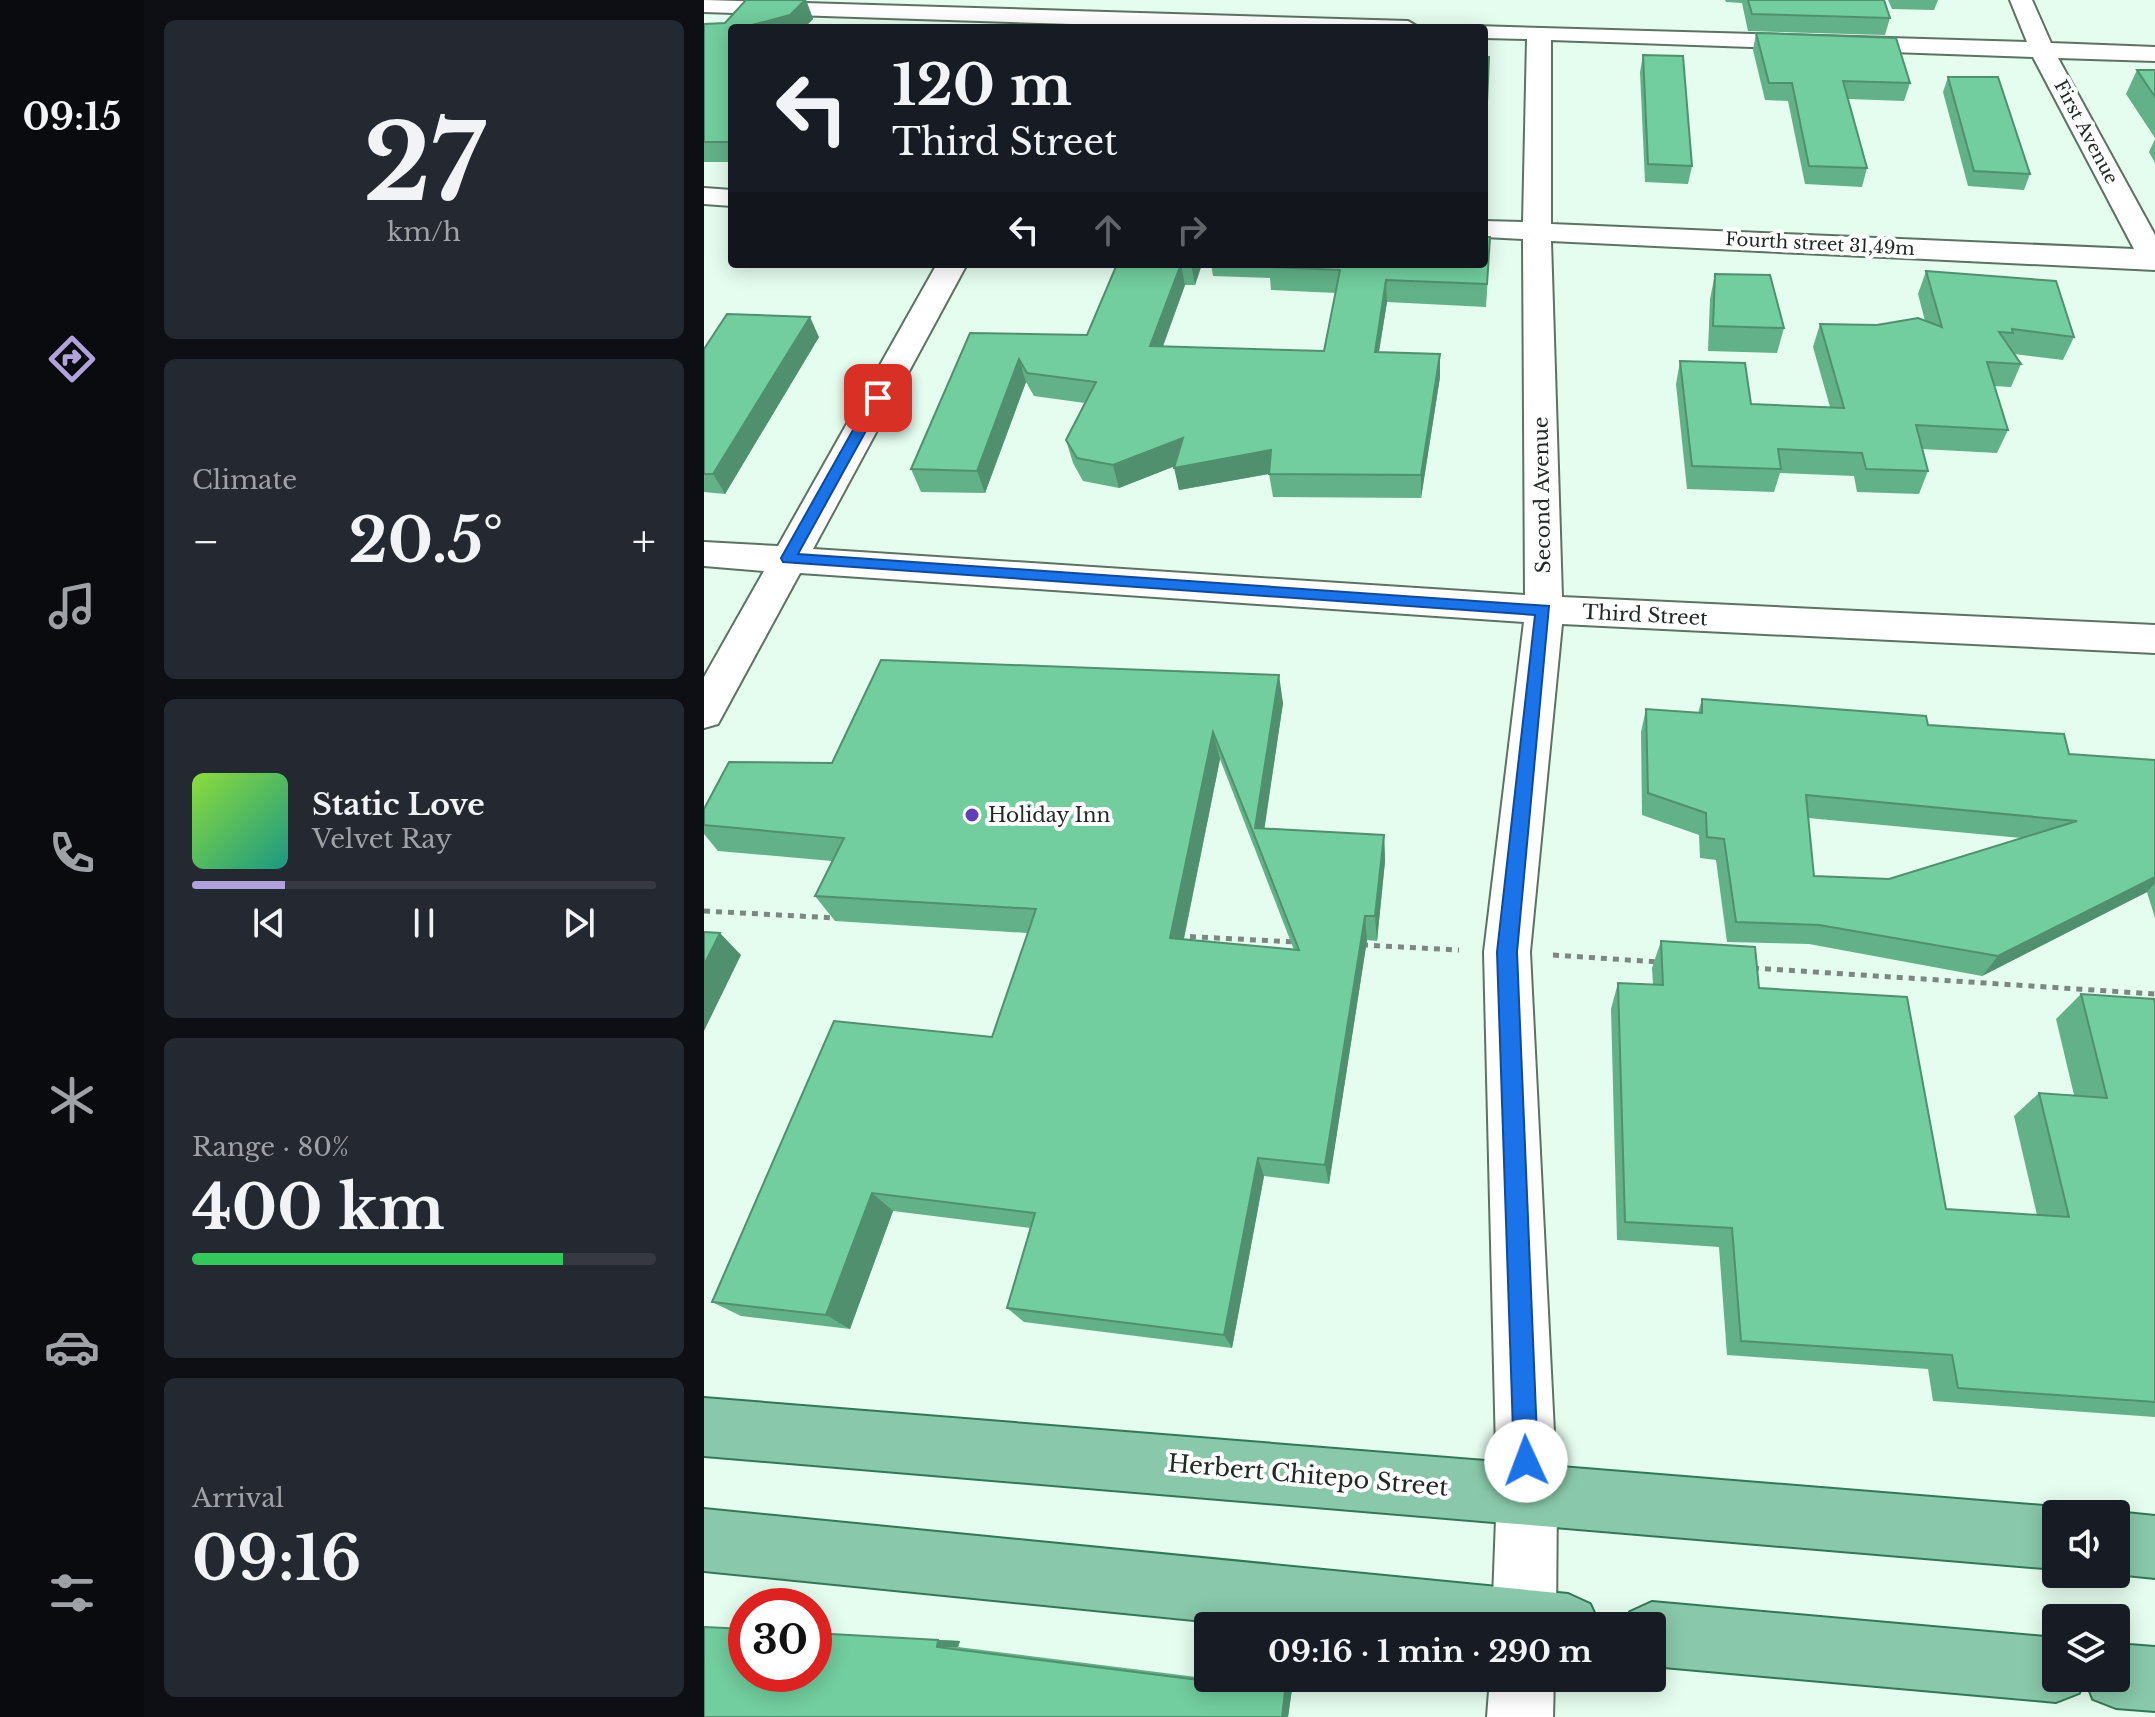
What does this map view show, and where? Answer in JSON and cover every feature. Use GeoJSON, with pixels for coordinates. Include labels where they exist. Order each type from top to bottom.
{"type":"FeatureCollection","features":[{"type":"Feature","properties":{"kind":"main road","name":"Herbert Chitepo Street"},"geometry":{"type":"LineString","coordinates":[[704,1427],[1527,1492],[2042,1537]]}},
{"type":"Feature","properties":{"kind":"main road"},"geometry":{"type":"LineString","coordinates":[[704,1540],[1315,1612]]}},
{"type":"Feature","properties":{"kind":"main road"},"geometry":{"type":"LineString","coordinates":[[2130,1544],[2155,1547]]}},
{"type":"Feature","properties":{"kind":"main road"},"geometry":{"type":"LineString","coordinates":[[1666,1635],[2042,1669]]}},
{"type":"Feature","properties":{"kind":"main road"},"geometry":{"type":"LineString","coordinates":[[2130,1677],[2155,1679]]}},
{"type":"Feature","properties":{"kind":"street","name":"First Avenue"},"geometry":{"type":"LineString","coordinates":[[2021,0],[2042,51],[2155,260]]}},
{"type":"Feature","properties":{"kind":"street"},"geometry":{"type":"LineString","coordinates":[[704,5],[1306,24]]}},
{"type":"Feature","properties":{"kind":"street"},"geometry":{"type":"LineString","coordinates":[[1488,31],[2155,54]]}},
{"type":"Feature","properties":{"kind":"street","name":"Second Avenue"},"geometry":{"type":"LineString","coordinates":[[1534,1612],[1507,952],[1544,610],[1537,231],[1539,33]]}},
{"type":"Feature","properties":{"kind":"street"},"geometry":{"type":"LineString","coordinates":[[704,196],[728,198]]}},
{"type":"Feature","properties":{"kind":"street","name":"Fourth street 31,49m"},"geometry":{"type":"LineString","coordinates":[[1488,229],[2155,260]]}},
{"type":"Feature","properties":{"kind":"street"},"geometry":{"type":"LineString","coordinates":[[704,713],[950,268]]}},
{"type":"Feature","properties":{"kind":"street","name":"Third Street"},"geometry":{"type":"LineString","coordinates":[[704,554],[1544,610],[2155,639]]}},
{"type":"Feature","properties":{"kind":"street","name":"Second Avenue"},"geometry":{"type":"LineString","coordinates":[[1520,1717],[1525,1692]]}},
{"type":"Feature","properties":{"kind":"path"},"geometry":{"type":"LineString","coordinates":[[704,911],[846,918]]}},
{"type":"Feature","properties":{"kind":"path"},"geometry":{"type":"LineString","coordinates":[[1176,935],[1302,942]]}},
{"type":"Feature","properties":{"kind":"path"},"geometry":{"type":"LineString","coordinates":[[1350,944],[1665,962]]}},
{"type":"Feature","properties":{"kind":"path"},"geometry":{"type":"LineString","coordinates":[[1744,968],[2155,994]]}},
{"type":"Feature","properties":{"kind":"building"},"geometry":{"type":"Polygon","coordinates":[[[746,0],[805,0],[790,15],[756,24],[728,24],[728,142],[704,142],[704,24],[725,23],[746,0]]]}},
{"type":"Feature","properties":{"kind":"building"},"geometry":{"type":"Polygon","coordinates":[[[1748,0],[1884,0],[1890,18],[1752,14],[1748,0]]]}},
{"type":"Feature","properties":{"kind":"building"},"geometry":{"type":"Polygon","coordinates":[[[1756,33],[1896,38],[1910,83],[1843,81],[1867,168],[1809,166],[1792,83],[1769,83],[1756,33]]]}},
{"type":"Feature","properties":{"kind":"building"},"geometry":{"type":"Polygon","coordinates":[[[1643,55],[1683,56],[1692,166],[1648,164],[1643,55]]]}},
{"type":"Feature","properties":{"kind":"building"},"geometry":{"type":"Polygon","coordinates":[[[2137,70],[2155,70],[2155,97],[2137,70]]]}},
{"type":"Feature","properties":{"kind":"building"},"geometry":{"type":"Polygon","coordinates":[[[1948,77],[1998,77],[2030,174],[1974,171],[1948,77]]]}},
{"type":"Feature","properties":{"kind":"building"},"geometry":{"type":"Polygon","coordinates":[[[1490,237],[1487,284],[1386,280],[1375,352],[1440,354],[1421,475],[1269,474],[1271,450],[1174,468],[1183,438],[1113,465],[1077,458],[1066,440],[1096,382],[1027,373],[1019,359],[977,471],[911,469],[970,333],[1087,335],[1115,268],[1179,268],[1150,346],[1324,351],[1340,270],[1292,268],[1488,268],[1490,237]]]}},
{"type":"Feature","properties":{"kind":"building"},"geometry":{"type":"Polygon","coordinates":[[[1926,271],[2056,281],[2074,337],[2012,329],[2013,333],[1999,332],[2021,364],[1987,362],[2008,430],[1916,425],[1928,471],[1866,469],[1862,453],[1778,449],[1781,469],[1692,466],[1680,361],[1745,363],[1751,404],[1844,408],[1820,324],[1877,325],[1918,318],[1942,327],[1926,271]]]}},
{"type":"Feature","properties":{"kind":"building"},"geometry":{"type":"Polygon","coordinates":[[[1715,274],[1770,275],[1784,328],[1713,326],[1715,274]]]}},
{"type":"Feature","properties":{"kind":"building"},"geometry":{"type":"Polygon","coordinates":[[[727,314],[810,317],[713,474],[704,474],[704,349],[727,314]]]}},
{"type":"Feature","properties":{"kind":"building"},"geometry":{"type":"Polygon","coordinates":[[[881,660],[1279,675],[1255,828],[1384,835],[1375,916],[1365,916],[1325,1165],[1258,1158],[1224,1335],[1007,1308],[1035,1213],[872,1193],[826,1315],[712,1302],[834,1021],[992,1037],[1036,909],[815,896],[844,838],[704,825],[704,809],[729,762],[832,763],[881,660]],[[1213,732],[1170,938],[1299,950],[1213,732]]]}},
{"type":"Feature","properties":{"kind":"building"},"geometry":{"type":"Polygon","coordinates":[[[1702,699],[1926,716],[1928,725],[2064,734],[2069,754],[2155,760],[2155,877],[1998,956],[1819,925],[1736,922],[1724,839],[1707,837],[1706,813],[1648,793],[1646,709],[1702,713],[1702,699]],[[1806,795],[1814,876],[1889,879],[2077,821],[1806,795]]]}},
{"type":"Feature","properties":{"kind":"building"},"geometry":{"type":"Polygon","coordinates":[[[704,932],[720,933],[704,965],[704,932]]]}},
{"type":"Feature","properties":{"kind":"building"},"geometry":{"type":"Polygon","coordinates":[[[1661,941],[1755,947],[1759,988],[1907,997],[1946,1209],[2069,1217],[2039,1093],[2107,1098],[2081,994],[2154,999],[2155,1402],[1958,1388],[1952,1355],[1741,1341],[1732,1228],[1625,1222],[1618,983],[1663,985],[1661,941]]]}},
{"type":"Feature","properties":{"kind":"building"},"geometry":{"type":"Polygon","coordinates":[[[704,1627],[728,1628],[728,1692],[832,1692],[832,1634],[938,1640],[937,1647],[1194,1679],[1194,1692],[1285,1692],[1282,1717],[704,1717],[704,1627]]]}},
{"type":"Feature","properties":{"kind":"place","name":"Holiday Inn"},"geometry":{"type":"Point","coordinates":[972,815]}},
{"type":"Feature","properties":{"kind":"route"},"geometry":{"type":"LineString","coordinates":[[878,398],[788,558],[1544,610],[1507,952],[1526,1461]]}}]}
